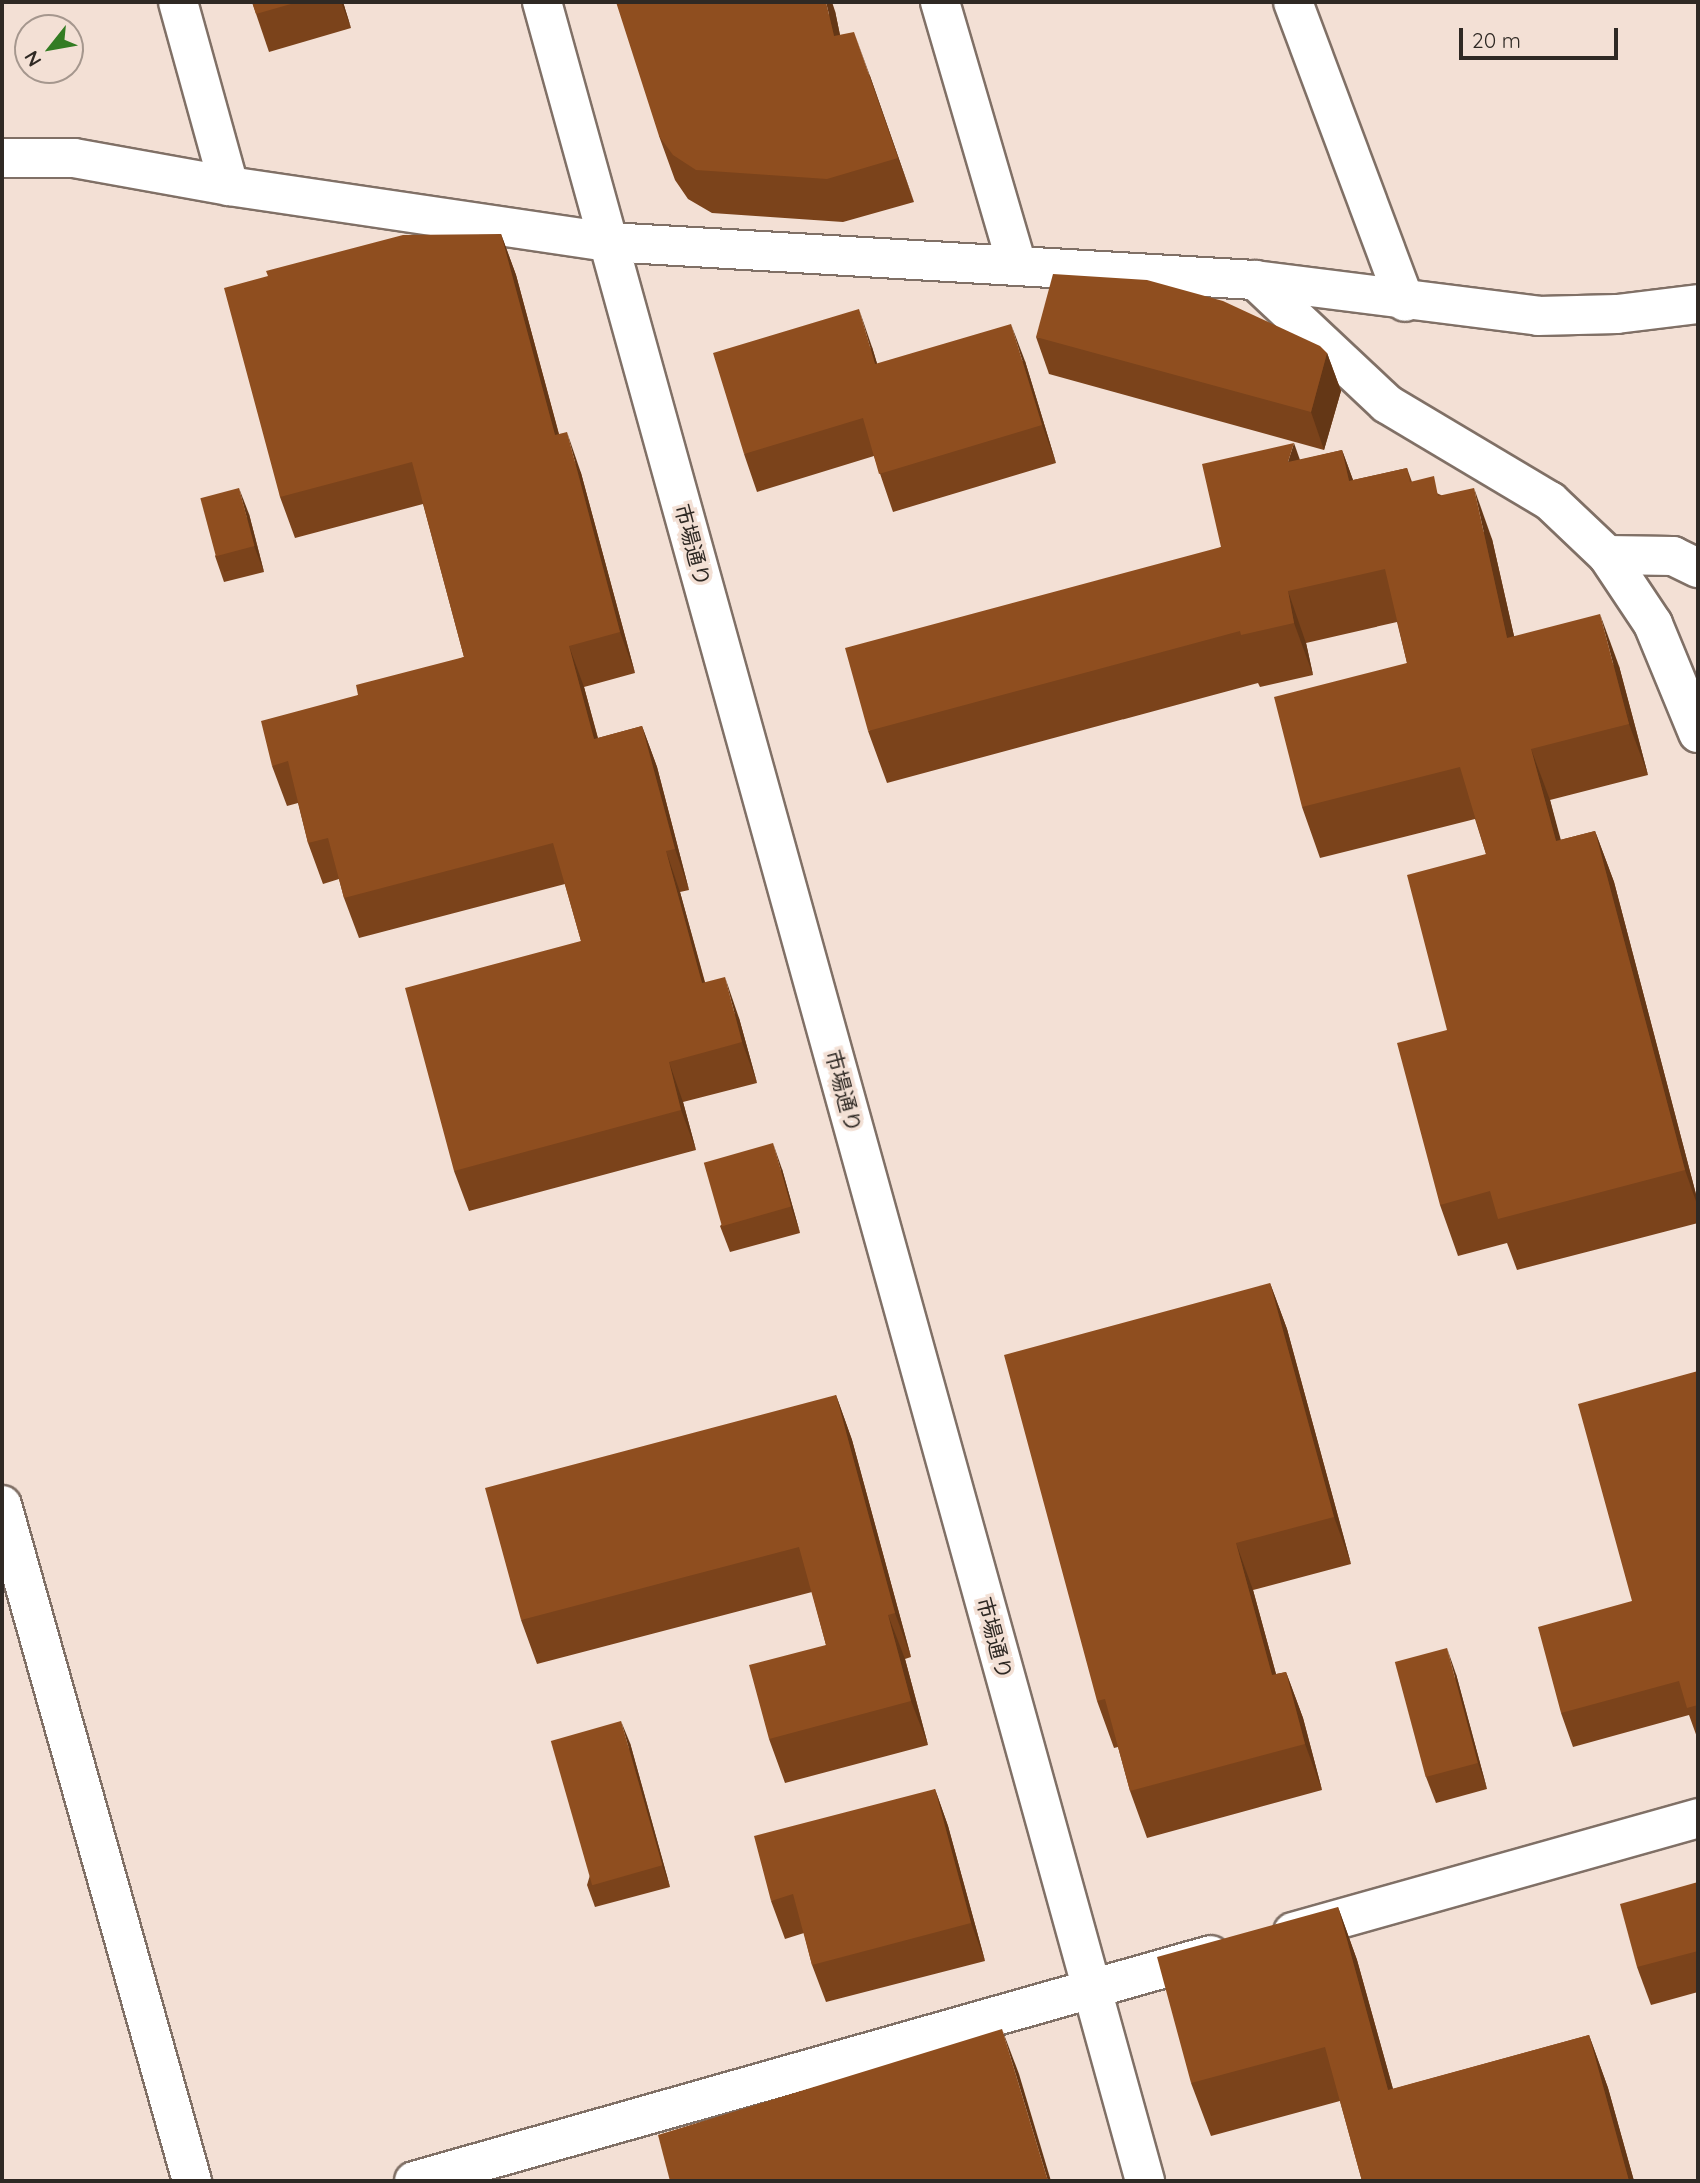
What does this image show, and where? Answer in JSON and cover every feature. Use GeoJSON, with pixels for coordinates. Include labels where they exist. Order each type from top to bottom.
{"type":"FeatureCollection","features":[{"type":"Feature","properties":{"kind":"street"},"geometry":{"type":"LineString","coordinates":[[178,2],[229,186]]}},
{"type":"Feature","properties":{"kind":"street","name":"市場通り"},"geometry":{"type":"LineString","coordinates":[[542,2],[1145,2181]]}},
{"type":"Feature","properties":{"kind":"street"},"geometry":{"type":"LineString","coordinates":[[940,2],[1017,266]]}},
{"type":"Feature","properties":{"kind":"street"},"geometry":{"type":"LineString","coordinates":[[1293,2],[1405,302]]}},
{"type":"Feature","properties":{"kind":"street"},"geometry":{"type":"LineString","coordinates":[[2,158],[74,158],[229,186],[609,242],[1255,280],[1405,302],[1538,316],[1617,314],[1698,304]]}},
{"type":"Feature","properties":{"kind":"street"},"geometry":{"type":"LineString","coordinates":[[1255,280],[1387,404],[1550,501],[1607,555],[1653,624],[1698,733]]}},
{"type":"Feature","properties":{"kind":"street"},"geometry":{"type":"LineString","coordinates":[[1607,555],[1673,556],[1698,568]]}},
{"type":"Feature","properties":{"kind":"street"},"geometry":{"type":"LineString","coordinates":[[2,1505],[192,2181]]}},
{"type":"Feature","properties":{"kind":"street"},"geometry":{"type":"LineString","coordinates":[[414,2181],[1698,1818]]}},
{"type":"Feature","properties":{"kind":"building"},"geometry":{"type":"Polygon","coordinates":[[[252,2],[298,2],[256,14],[252,2]]]}},
{"type":"Feature","properties":{"kind":"building"},"geometry":{"type":"Polygon","coordinates":[[[616,2],[826,2],[834,36],[854,32],[898,158],[827,179],[696,170],[673,155],[659,136],[616,2]]]}},
{"type":"Feature","properties":{"kind":"building"},"geometry":{"type":"Polygon","coordinates":[[[501,234],[555,435],[567,432],[620,632],[569,646],[594,739],[642,726],[675,849],[666,851],[702,983],[725,977],[742,1042],[669,1062],[681,1110],[454,1171],[405,988],[581,941],[553,843],[344,898],[328,838],[308,843],[288,761],[272,766],[261,721],[358,695],[356,685],[464,657],[412,462],[280,497],[224,288],[268,276],[266,271],[403,235],[501,234]]]}},
{"type":"Feature","properties":{"kind":"building"},"geometry":{"type":"Polygon","coordinates":[[[1053,274],[1147,280],[1223,301],[1320,346],[1327,353],[1311,412],[1036,337],[1053,274]]]}},
{"type":"Feature","properties":{"kind":"building"},"geometry":{"type":"Polygon","coordinates":[[[859,309],[875,364],[1011,324],[1042,425],[879,474],[863,418],[744,454],[713,353],[859,309]]]}},
{"type":"Feature","properties":{"kind":"building"},"geometry":{"type":"Polygon","coordinates":[[[1294,443],[1288,462],[1342,450],[1349,481],[1407,468],[1410,482],[1434,476],[1438,496],[1474,488],[1507,638],[1600,614],[1629,724],[1531,749],[1556,841],[1595,831],[1685,1170],[1498,1219],[1490,1191],[1440,1205],[1397,1043],[1447,1030],[1407,875],[1486,854],[1460,767],[1302,807],[1274,697],[1407,663],[1385,569],[1288,591],[1294,623],[1241,635],[1240,631],[868,731],[845,648],[1221,547],[1202,464],[1294,443]]]}},
{"type":"Feature","properties":{"kind":"building"},"geometry":{"type":"Polygon","coordinates":[[[239,488],[255,546],[216,556],[200,498],[239,488]]]}},
{"type":"Feature","properties":{"kind":"building"},"geometry":{"type":"Polygon","coordinates":[[[773,1143],[791,1206],[722,1226],[704,1163],[773,1143]]]}},
{"type":"Feature","properties":{"kind":"building"},"geometry":{"type":"Polygon","coordinates":[[[1270,1283],[1334,1517],[1236,1543],[1272,1675],[1286,1672],[1305,1744],[1130,1791],[1105,1699],[1097,1701],[1004,1355],[1270,1283]]]}},
{"type":"Feature","properties":{"kind":"building"},"geometry":{"type":"Polygon","coordinates":[[[1698,1371],[1698,1705],[1687,1708],[1679,1681],[1561,1713],[1538,1627],[1632,1601],[1578,1404],[1698,1371]]]}},
{"type":"Feature","properties":{"kind":"building"},"geometry":{"type":"Polygon","coordinates":[[[836,1395],[895,1613],[888,1615],[911,1701],[769,1739],[749,1665],[826,1645],[799,1547],[521,1620],[485,1488],[836,1395]]]}},
{"type":"Feature","properties":{"kind":"building"},"geometry":{"type":"Polygon","coordinates":[[[1447,1648],[1478,1763],[1426,1777],[1395,1662],[1447,1648]]]}},
{"type":"Feature","properties":{"kind":"building"},"geometry":{"type":"Polygon","coordinates":[[[621,1721],[662,1865],[592,1885],[551,1741],[621,1721]]]}},
{"type":"Feature","properties":{"kind":"building"},"geometry":{"type":"Polygon","coordinates":[[[935,1789],[971,1923],[812,1965],[793,1894],[771,1901],[754,1836],[935,1789]]]}},
{"type":"Feature","properties":{"kind":"building"},"geometry":{"type":"Polygon","coordinates":[[[1698,1882],[1698,1951],[1637,1967],[1620,1904],[1698,1882]]]}},
{"type":"Feature","properties":{"kind":"building"},"geometry":{"type":"Polygon","coordinates":[[[1338,1907],[1388,2090],[1589,2035],[1629,2181],[1362,2181],[1325,2047],[1191,2083],[1157,1957],[1338,1907]]]}},
{"type":"Feature","properties":{"kind":"building"},"geometry":{"type":"Polygon","coordinates":[[[1002,2029],[1048,2181],[670,2181],[658,2135],[1002,2029]]]}}]}
